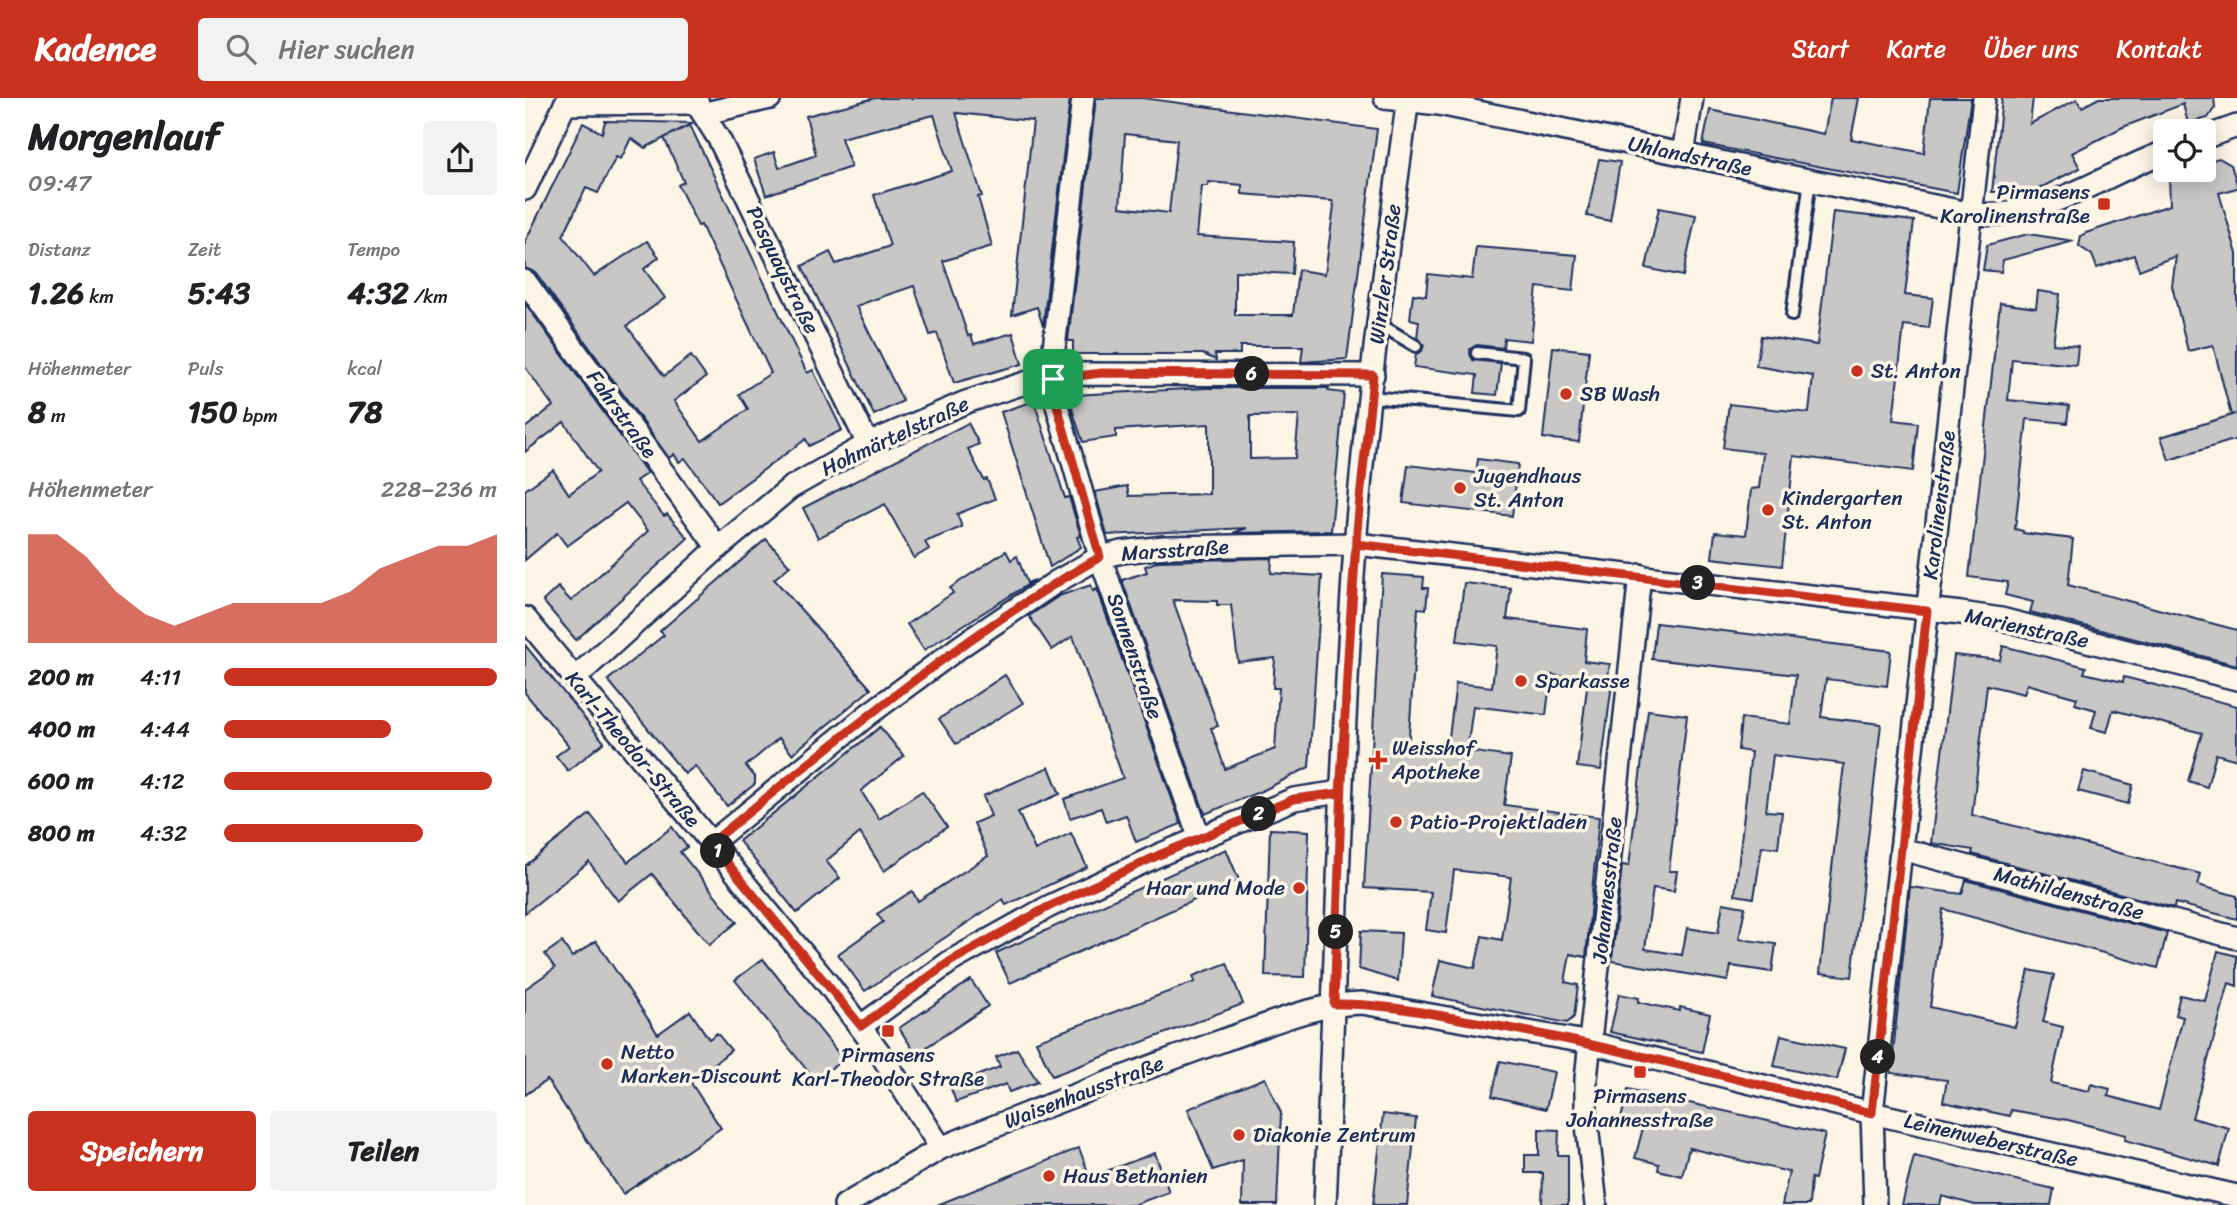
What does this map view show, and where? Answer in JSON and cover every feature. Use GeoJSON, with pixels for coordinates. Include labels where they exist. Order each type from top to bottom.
{"type":"FeatureCollection","features":[{"type":"Feature","properties":{"kind":"street"},"geometry":{"type":"LineString","coordinates":[[525,189],[567,101],[699,105],[770,98]]}},
{"type":"Feature","properties":{"kind":"street","name":"Sonnenstraße"},"geometry":{"type":"LineString","coordinates":[[1083,98],[1054,348],[1053,379],[1056,402],[1100,557],[1200,839]]}},
{"type":"Feature","properties":{"kind":"street","name":"Uhlandstraße"},"geometry":{"type":"LineString","coordinates":[[1385,98],[1407,99],[1973,214],[1997,216],[2043,207],[2153,157]]}},
{"type":"Feature","properties":{"kind":"street"},"geometry":{"type":"LineString","coordinates":[[1683,154],[1692,98]]}},
{"type":"Feature","properties":{"kind":"street","name":"Karolinenstraße"},"geometry":{"type":"LineString","coordinates":[[1875,1205],[1872,1113],[1984,98]]}},
{"type":"Feature","properties":{"kind":"street","name":"Winzler Straße"},"geometry":{"type":"LineString","coordinates":[[1325,1205],[1340,793],[1356,544],[1378,324],[1407,99]]}},
{"type":"Feature","properties":{"kind":"street","name":"Pasquaystraße"},"geometry":{"type":"LineString","coordinates":[[699,105],[868,444]]}},
{"type":"Feature","properties":{"kind":"street"},"geometry":{"type":"LineString","coordinates":[[2216,133],[2237,126]]}},
{"type":"Feature","properties":{"kind":"street","name":"Fahrstraße"},"geometry":{"type":"LineString","coordinates":[[525,281],[718,548]]}},
{"type":"Feature","properties":{"kind":"street","name":"Hohmärtelstraße"},"geometry":{"type":"LineString","coordinates":[[575,678],[718,548],[790,488],[868,444],[965,402],[1028,382],[1102,373],[1373,375]]}},
{"type":"Feature","properties":{"kind":"street","name":"Marienstraße"},"geometry":{"type":"LineString","coordinates":[[1356,544],[2001,619],[2237,678]]}},
{"type":"Feature","properties":{"kind":"street","name":"Marsstraße"},"geometry":{"type":"LineString","coordinates":[[711,843],[929,669],[1056,582],[1100,557],[1164,547],[1356,544]]}},
{"type":"Feature","properties":{"kind":"street","name":"Johannesstraße"},"geometry":{"type":"LineString","coordinates":[[1596,1205],[1586,1116],[1591,1043],[1640,575]]}},
{"type":"Feature","properties":{"kind":"street","name":"Karl-Theodor-Straße"},"geometry":{"type":"LineString","coordinates":[[525,618],[861,1026],[941,1148]]}},
{"type":"Feature","properties":{"kind":"street"},"geometry":{"type":"LineString","coordinates":[[861,1026],[951,961],[1013,924],[1294,799],[1340,793]]}},
{"type":"Feature","properties":{"kind":"street","name":"Mathildenstraße"},"geometry":{"type":"LineString","coordinates":[[1901,849],[2237,938]]}},
{"type":"Feature","properties":{"kind":"street","name":"Leinenweberstraße"},"geometry":{"type":"LineString","coordinates":[[1334,1004],[1362,1003],[1397,1008],[1591,1043],[1872,1113],[2237,1196]]}},
{"type":"Feature","properties":{"kind":"street","name":"Waisenhausstraße"},"geometry":{"type":"LineString","coordinates":[[845,1205],[941,1148],[1158,1064],[1334,1004]]}},
{"type":"Feature","properties":{"kind":"lane"},"geometry":{"type":"LineString","coordinates":[[1792,315],[1810,180]]}},
{"type":"Feature","properties":{"kind":"lane"},"geometry":{"type":"LineString","coordinates":[[1378,324],[1416,346]]}},
{"type":"Feature","properties":{"kind":"lane"},"geometry":{"type":"LineString","coordinates":[[1371,397],[1518,411],[1524,358],[1477,353]]}},
{"type":"Feature","properties":{"kind":"building"},"geometry":{"type":"Polygon","coordinates":[[[875,98],[1070,98],[1043,326],[1037,307],[1012,315],[1033,121],[956,113],[982,196],[978,197],[992,246],[943,261],[968,336],[971,335],[974,344],[1013,333],[1022,364],[954,383],[937,333],[930,335],[914,286],[881,297],[856,306],[903,401],[874,415],[802,266],[830,252],[836,264],[890,246],[874,195],[952,171],[934,115],[841,138],[851,167],[766,195],[754,159],[774,152],[779,168],[816,155],[806,116],[875,98]]]}},
{"type":"Feature","properties":{"kind":"building"},"geometry":{"type":"Polygon","coordinates":[[[1096,98],[1142,98],[1377,129],[1347,359],[1301,362],[1303,346],[1240,346],[1240,354],[1215,354],[1216,360],[1203,354],[1073,354],[1073,341],[1068,341],[1096,98]],[[1125,134],[1120,207],[1169,213],[1177,140],[1125,134]],[[1209,182],[1208,186],[1202,186],[1197,236],[1294,242],[1292,274],[1235,271],[1235,315],[1293,315],[1298,270],[1325,274],[1334,206],[1332,201],[1242,194],[1242,185],[1209,182]]]}},
{"type":"Feature","properties":{"kind":"building"},"geometry":{"type":"Polygon","coordinates":[[[1831,98],[1859,98],[1851,139],[1924,153],[1930,98],[1971,98],[1957,193],[1703,144],[1710,110],[1824,134],[1831,98]]]}},
{"type":"Feature","properties":{"kind":"building"},"geometry":{"type":"Polygon","coordinates":[[[2002,98],[2033,98],[2030,124],[2077,99],[2082,107],[2099,98],[2214,98],[2215,107],[2208,118],[2187,119],[2183,104],[2123,127],[2072,153],[2080,168],[2032,192],[1992,192],[2002,98]]]}},
{"type":"Feature","properties":{"kind":"building"},"geometry":{"type":"Polygon","coordinates":[[[605,121],[693,123],[669,136],[690,125],[807,373],[813,370],[842,430],[809,446],[806,439],[718,503],[685,458],[679,462],[674,454],[669,458],[536,273],[525,268],[525,242],[583,123],[602,133],[605,121]],[[631,138],[621,159],[616,157],[598,193],[586,188],[563,236],[594,276],[647,241],[659,257],[644,269],[665,298],[627,326],[664,376],[691,356],[706,377],[674,401],[702,441],[748,409],[739,394],[771,373],[701,225],[698,226],[678,185],[684,182],[664,138],[645,148],[631,138]]]}},
{"type":"Feature","properties":{"kind":"building"},"geometry":{"type":"Polygon","coordinates":[[[1599,159],[1620,162],[1610,221],[1587,216],[1599,159]]]}},
{"type":"Feature","properties":{"kind":"building"},"geometry":{"type":"Polygon","coordinates":[[[2216,159],[2231,165],[2237,184],[2237,188],[2219,193],[2237,254],[2237,439],[2169,460],[2161,437],[2235,414],[2231,415],[2213,345],[2188,351],[2172,286],[2176,256],[2139,270],[2134,255],[2097,268],[2092,255],[2079,246],[2081,236],[2086,233],[2170,205],[2169,182],[2216,182],[2216,159]]]}},
{"type":"Feature","properties":{"kind":"building"},"geometry":{"type":"Polygon","coordinates":[[[1659,208],[1696,215],[1683,276],[1646,268],[1659,208]]]}},
{"type":"Feature","properties":{"kind":"building","name":"St. Anton"},"geometry":{"type":"Polygon","coordinates":[[[1833,212],[1914,221],[1905,295],[1933,298],[1929,328],[1904,325],[1893,420],[1918,423],[1913,471],[1794,456],[1782,566],[1712,558],[1715,532],[1746,535],[1751,489],[1759,488],[1763,453],[1723,448],[1729,404],[1809,413],[1813,376],[1756,366],[1761,336],[1817,345],[1833,212]]]}},
{"type":"Feature","properties":{"kind":"building"},"geometry":{"type":"Polygon","coordinates":[[[2028,234],[2074,241],[2003,260],[2001,272],[1983,270],[1987,245],[2028,234]]]}},
{"type":"Feature","properties":{"kind":"building"},"geometry":{"type":"Polygon","coordinates":[[[1476,247],[1577,255],[1573,291],[1537,287],[1531,341],[1504,338],[1503,348],[1477,345],[1470,349],[1473,360],[1501,363],[1497,395],[1475,393],[1477,375],[1414,367],[1416,354],[1422,351],[1424,345],[1417,338],[1419,321],[1410,319],[1413,294],[1426,296],[1428,274],[1472,279],[1476,247]]]}},
{"type":"Feature","properties":{"kind":"building"},"geometry":{"type":"Polygon","coordinates":[[[2038,291],[2060,294],[2053,344],[2078,346],[2076,365],[2012,359],[2008,400],[2069,406],[2067,423],[2027,419],[2015,529],[2023,533],[2073,539],[2068,585],[2237,630],[2237,665],[2030,612],[2033,602],[2005,595],[2008,582],[1969,577],[2000,303],[2036,308],[2038,291]]]}},
{"type":"Feature","properties":{"kind":"building"},"geometry":{"type":"Polygon","coordinates":[[[525,303],[647,473],[636,481],[664,516],[667,514],[688,538],[576,640],[543,601],[558,587],[571,601],[648,531],[626,503],[567,546],[557,533],[525,560],[525,490],[553,470],[569,494],[598,472],[564,422],[525,452],[525,428],[553,406],[525,367],[525,303]]]}},
{"type":"Feature","properties":{"kind":"building","name":"SB Wash"},"geometry":{"type":"Polygon","coordinates":[[[1553,347],[1589,351],[1579,442],[1543,438],[1553,347]]]}},
{"type":"Feature","properties":{"kind":"building"},"geometry":{"type":"Polygon","coordinates":[[[1207,388],[1329,388],[1328,391],[1344,393],[1331,531],[1233,533],[1247,528],[1107,535],[1095,492],[1127,486],[1129,496],[1209,494],[1209,424],[1116,430],[1116,437],[1083,442],[1072,409],[1073,395],[1207,388]],[[1299,415],[1250,416],[1250,459],[1295,458],[1299,415]]]}},
{"type":"Feature","properties":{"kind":"building"},"geometry":{"type":"Polygon","coordinates":[[[1034,401],[1065,498],[1069,497],[1081,536],[1077,537],[1081,547],[1050,567],[1001,412],[1034,401]]]}},
{"type":"Feature","properties":{"kind":"building"},"geometry":{"type":"Polygon","coordinates":[[[968,423],[979,444],[968,449],[984,480],[987,479],[995,499],[957,514],[962,527],[925,542],[929,549],[914,558],[885,504],[818,538],[803,508],[968,423]]]}},
{"type":"Feature","properties":{"kind":"building","name":"Jugendhaus St. Anton"},"geometry":{"type":"Polygon","coordinates":[[[1478,459],[1518,464],[1512,516],[1403,503],[1408,465],[1476,473],[1478,459]]]}},
{"type":"Feature","properties":{"kind":"building"},"geometry":{"type":"Polygon","coordinates":[[[766,539],[790,566],[774,579],[871,689],[792,754],[779,738],[746,766],[755,777],[755,784],[727,806],[695,766],[685,774],[608,680],[664,635],[660,631],[766,539]]]}},
{"type":"Feature","properties":{"kind":"building"},"geometry":{"type":"Polygon","coordinates":[[[1006,551],[1011,560],[1017,556],[1027,583],[1035,580],[924,650],[907,624],[953,593],[950,588],[1006,551]]]}},
{"type":"Feature","properties":{"kind":"building"},"geometry":{"type":"Polygon","coordinates":[[[1272,558],[1271,573],[1322,576],[1309,767],[1266,789],[1205,814],[1122,580],[1147,572],[1145,566],[1159,561],[1272,558]],[[1173,600],[1218,726],[1211,728],[1225,769],[1275,749],[1279,688],[1273,688],[1275,658],[1238,662],[1231,605],[1217,605],[1217,601],[1173,600]]]}},
{"type":"Feature","properties":{"kind":"building"},"geometry":{"type":"Polygon","coordinates":[[[1382,574],[1424,577],[1423,588],[1428,588],[1426,609],[1418,608],[1408,750],[1447,752],[1456,683],[1492,687],[1497,646],[1457,641],[1464,583],[1511,588],[1507,619],[1587,629],[1584,661],[1610,664],[1607,682],[1612,683],[1601,770],[1577,767],[1588,680],[1551,675],[1546,715],[1473,706],[1467,751],[1511,757],[1504,805],[1599,817],[1586,957],[1570,954],[1565,982],[1578,985],[1574,1017],[1567,1023],[1432,996],[1440,960],[1475,968],[1482,936],[1502,940],[1511,877],[1454,870],[1446,933],[1426,930],[1431,892],[1364,888],[1382,574]]]}},
{"type":"Feature","properties":{"kind":"building"},"geometry":{"type":"Polygon","coordinates":[[[1091,585],[1093,591],[1097,589],[1181,824],[1136,842],[1126,815],[1106,822],[1101,808],[1070,818],[1064,799],[1123,778],[1073,636],[1052,650],[1029,616],[1059,596],[1091,585]]]}},
{"type":"Feature","properties":{"kind":"building"},"geometry":{"type":"Polygon","coordinates":[[[1656,623],[1891,651],[1887,686],[1826,679],[1821,717],[1881,724],[1852,977],[1820,973],[1844,764],[1773,755],[1766,811],[1782,812],[1778,848],[1762,846],[1754,898],[1735,895],[1751,752],[1738,750],[1741,718],[1790,724],[1796,675],[1652,659],[1656,623]]]}},
{"type":"Feature","properties":{"kind":"building"},"geometry":{"type":"Polygon","coordinates":[[[525,645],[604,742],[568,771],[556,756],[569,746],[525,693],[525,645]]]}},
{"type":"Feature","properties":{"kind":"building"},"geometry":{"type":"Polygon","coordinates":[[[2003,646],[2086,667],[2084,673],[2123,682],[2124,677],[2237,706],[2237,760],[2216,754],[2207,787],[2188,781],[2202,733],[2113,710],[2107,732],[2091,728],[2096,710],[2075,704],[2077,698],[2027,684],[2024,694],[1987,685],[1972,815],[2201,874],[2198,885],[2237,896],[2237,919],[2175,903],[2174,908],[1972,854],[1973,850],[1931,843],[1954,655],[2000,660],[2003,646]]]}},
{"type":"Feature","properties":{"kind":"building"},"geometry":{"type":"Polygon","coordinates":[[[1005,675],[1023,703],[956,744],[939,719],[1005,675]]]}},
{"type":"Feature","properties":{"kind":"building"},"geometry":{"type":"Polygon","coordinates":[[[1648,710],[1687,715],[1669,871],[1677,871],[1674,891],[1653,888],[1645,949],[1682,955],[1687,928],[1718,933],[1723,903],[1745,907],[1739,939],[1776,944],[1772,972],[1731,966],[1728,981],[1612,961],[1622,865],[1629,866],[1648,710]]]}},
{"type":"Feature","properties":{"kind":"building"},"geometry":{"type":"Polygon","coordinates":[[[880,727],[904,756],[861,791],[879,819],[922,791],[947,827],[884,871],[860,833],[826,861],[840,878],[797,913],[739,841],[880,727]]]}},
{"type":"Feature","properties":{"kind":"building"},"geometry":{"type":"Polygon","coordinates":[[[1049,767],[1060,794],[1018,812],[1035,850],[1071,833],[1087,867],[1006,905],[1003,899],[865,991],[838,954],[883,922],[877,914],[912,891],[918,901],[988,856],[974,823],[991,816],[983,796],[1049,767]]]}},
{"type":"Feature","properties":{"kind":"building"},"geometry":{"type":"Polygon","coordinates":[[[2084,771],[2133,785],[2128,804],[2078,791],[2084,771]]]}},
{"type":"Feature","properties":{"kind":"building"},"geometry":{"type":"Polygon","coordinates":[[[590,814],[628,862],[672,827],[687,847],[680,852],[737,922],[709,945],[652,874],[618,901],[589,862],[525,913],[525,866],[590,814]]]}},
{"type":"Feature","properties":{"kind":"building"},"geometry":{"type":"Polygon","coordinates":[[[1270,829],[1309,831],[1305,977],[1265,976],[1270,829]]]}},
{"type":"Feature","properties":{"kind":"building"},"geometry":{"type":"Polygon","coordinates":[[[1226,849],[1239,880],[1010,983],[996,953],[1226,849]]]}},
{"type":"Feature","properties":{"kind":"building"},"geometry":{"type":"Polygon","coordinates":[[[1966,880],[2167,933],[2158,968],[1943,909],[1930,1007],[2015,1027],[2029,970],[2054,975],[2043,1022],[2063,1027],[2051,1083],[2089,1091],[2091,1084],[2110,1089],[2108,1096],[2159,1110],[2183,1017],[2175,1015],[2180,995],[2205,1001],[2218,951],[2237,956],[2237,986],[2229,983],[2192,1118],[2229,1128],[2219,1166],[2125,1140],[2126,1135],[2068,1120],[2011,1110],[2010,1116],[1943,1102],[1947,1080],[1891,1073],[1910,887],[1962,894],[1966,880]]]}},
{"type":"Feature","properties":{"kind":"building"},"geometry":{"type":"Polygon","coordinates":[[[1361,931],[1401,933],[1398,981],[1359,969],[1361,931]]]}},
{"type":"Feature","properties":{"kind":"building","name":"Netto Marken-Discount"},"geometry":{"type":"Polygon","coordinates":[[[596,941],[658,1034],[690,1011],[709,1039],[717,1033],[731,1050],[691,1083],[721,1128],[623,1194],[547,1080],[525,1095],[525,989],[555,968],[545,954],[562,942],[572,957],[596,941]]]}},
{"type":"Feature","properties":{"kind":"building"},"geometry":{"type":"Polygon","coordinates":[[[763,959],[844,1060],[814,1079],[735,980],[763,959]]]}},
{"type":"Feature","properties":{"kind":"building"},"geometry":{"type":"Polygon","coordinates":[[[1227,963],[1243,1004],[1052,1076],[1036,1041],[1195,982],[1193,976],[1227,963]]]}},
{"type":"Feature","properties":{"kind":"building"},"geometry":{"type":"Polygon","coordinates":[[[971,980],[988,1006],[916,1054],[899,1028],[971,980]]]}},
{"type":"Feature","properties":{"kind":"building"},"geometry":{"type":"Polygon","coordinates":[[[1619,994],[1639,998],[1638,1002],[1710,1014],[1702,1052],[1610,1032],[1619,994]]]}},
{"type":"Feature","properties":{"kind":"building"},"geometry":{"type":"Polygon","coordinates":[[[1781,1035],[1845,1049],[1837,1080],[1774,1066],[1781,1035]]]}},
{"type":"Feature","properties":{"kind":"building"},"geometry":{"type":"Polygon","coordinates":[[[1017,1049],[1038,1082],[1009,1092],[1006,1084],[956,1102],[950,1086],[1000,1067],[996,1057],[1017,1049]]]}},
{"type":"Feature","properties":{"kind":"building"},"geometry":{"type":"Polygon","coordinates":[[[1500,1061],[1554,1072],[1546,1109],[1492,1096],[1500,1061]]]}},
{"type":"Feature","properties":{"kind":"building","name":"Diakonie Zentrum"},"geometry":{"type":"Polygon","coordinates":[[[1265,1078],[1281,1113],[1277,1205],[1242,1205],[1243,1160],[1213,1170],[1188,1109],[1265,1078]]]}},
{"type":"Feature","properties":{"kind":"building"},"geometry":{"type":"Polygon","coordinates":[[[1628,1089],[1825,1134],[1815,1179],[1811,1178],[1809,1205],[1782,1205],[1789,1172],[1689,1148],[1682,1176],[1658,1170],[1659,1164],[1635,1158],[1644,1124],[1621,1119],[1628,1089]]]}},
{"type":"Feature","properties":{"kind":"building"},"geometry":{"type":"Polygon","coordinates":[[[1383,1114],[1416,1118],[1407,1205],[1373,1205],[1383,1114]]]}},
{"type":"Feature","properties":{"kind":"building"},"geometry":{"type":"Polygon","coordinates":[[[1539,1129],[1559,1130],[1558,1155],[1568,1155],[1568,1205],[1542,1205],[1543,1173],[1525,1173],[1525,1155],[1539,1155],[1539,1129]]]}},
{"type":"Feature","properties":{"kind":"building","name":"Haus Bethanien"},"geometry":{"type":"Polygon","coordinates":[[[1079,1148],[1090,1177],[1155,1153],[1169,1192],[1133,1205],[937,1205],[1079,1148]]]}},
{"type":"Feature","properties":{"kind":"building"},"geometry":{"type":"Polygon","coordinates":[[[1914,1156],[2054,1189],[2051,1205],[1975,1205],[1942,1196],[1940,1205],[1902,1205],[1914,1156]]]}},
{"type":"Feature","properties":{"kind":"place","name":"Pirmasens Karolinenstraße"},"geometry":{"type":"Point","coordinates":[2104,204]}},
{"type":"Feature","properties":{"kind":"place","name":"St. Anton"},"geometry":{"type":"Point","coordinates":[1857,371]}},
{"type":"Feature","properties":{"kind":"place","name":"SB Wash"},"geometry":{"type":"Point","coordinates":[1566,394]}},
{"type":"Feature","properties":{"kind":"place","name":"Jugendhaus St. Anton"},"geometry":{"type":"Point","coordinates":[1460,488]}},
{"type":"Feature","properties":{"kind":"place","name":"Kindergarten St. Anton"},"geometry":{"type":"Point","coordinates":[1768,510]}},
{"type":"Feature","properties":{"kind":"place","name":"Sparkasse"},"geometry":{"type":"Point","coordinates":[1521,681]}},
{"type":"Feature","properties":{"kind":"place","name":"Weisshof Apotheke"},"geometry":{"type":"Point","coordinates":[1378,760]}},
{"type":"Feature","properties":{"kind":"place","name":"Patio-Projektladen"},"geometry":{"type":"Point","coordinates":[1396,822]}},
{"type":"Feature","properties":{"kind":"place","name":"Haar und Mode"},"geometry":{"type":"Point","coordinates":[1299,888]}},
{"type":"Feature","properties":{"kind":"place","name":"Pirmasens Karl-Theodor Straße"},"geometry":{"type":"Point","coordinates":[888,1031]}},
{"type":"Feature","properties":{"kind":"place","name":"Netto Marken-Discount"},"geometry":{"type":"Point","coordinates":[607,1064]}},
{"type":"Feature","properties":{"kind":"place","name":"Pirmasens Johannesstraße"},"geometry":{"type":"Point","coordinates":[1640,1072]}},
{"type":"Feature","properties":{"kind":"place","name":"Diakonie Zentrum"},"geometry":{"type":"Point","coordinates":[1239,1135]}},
{"type":"Feature","properties":{"kind":"place","name":"Haus Bethanien"},"geometry":{"type":"Point","coordinates":[1049,1176]}},
{"type":"Feature","properties":{"kind":"route"},"geometry":{"type":"LineString","coordinates":[[1053,379],[1056,402],[1100,557],[1056,582],[918,677],[711,843],[861,1026],[951,961],[1013,924],[1159,855],[1294,799],[1326,792],[1340,793],[1356,544],[1640,575],[1927,611],[1872,1113],[1591,1043],[1397,1008],[1362,1003],[1334,1004],[1340,793],[1350,627],[1356,544],[1373,375],[1102,373],[1053,379]]}}]}
